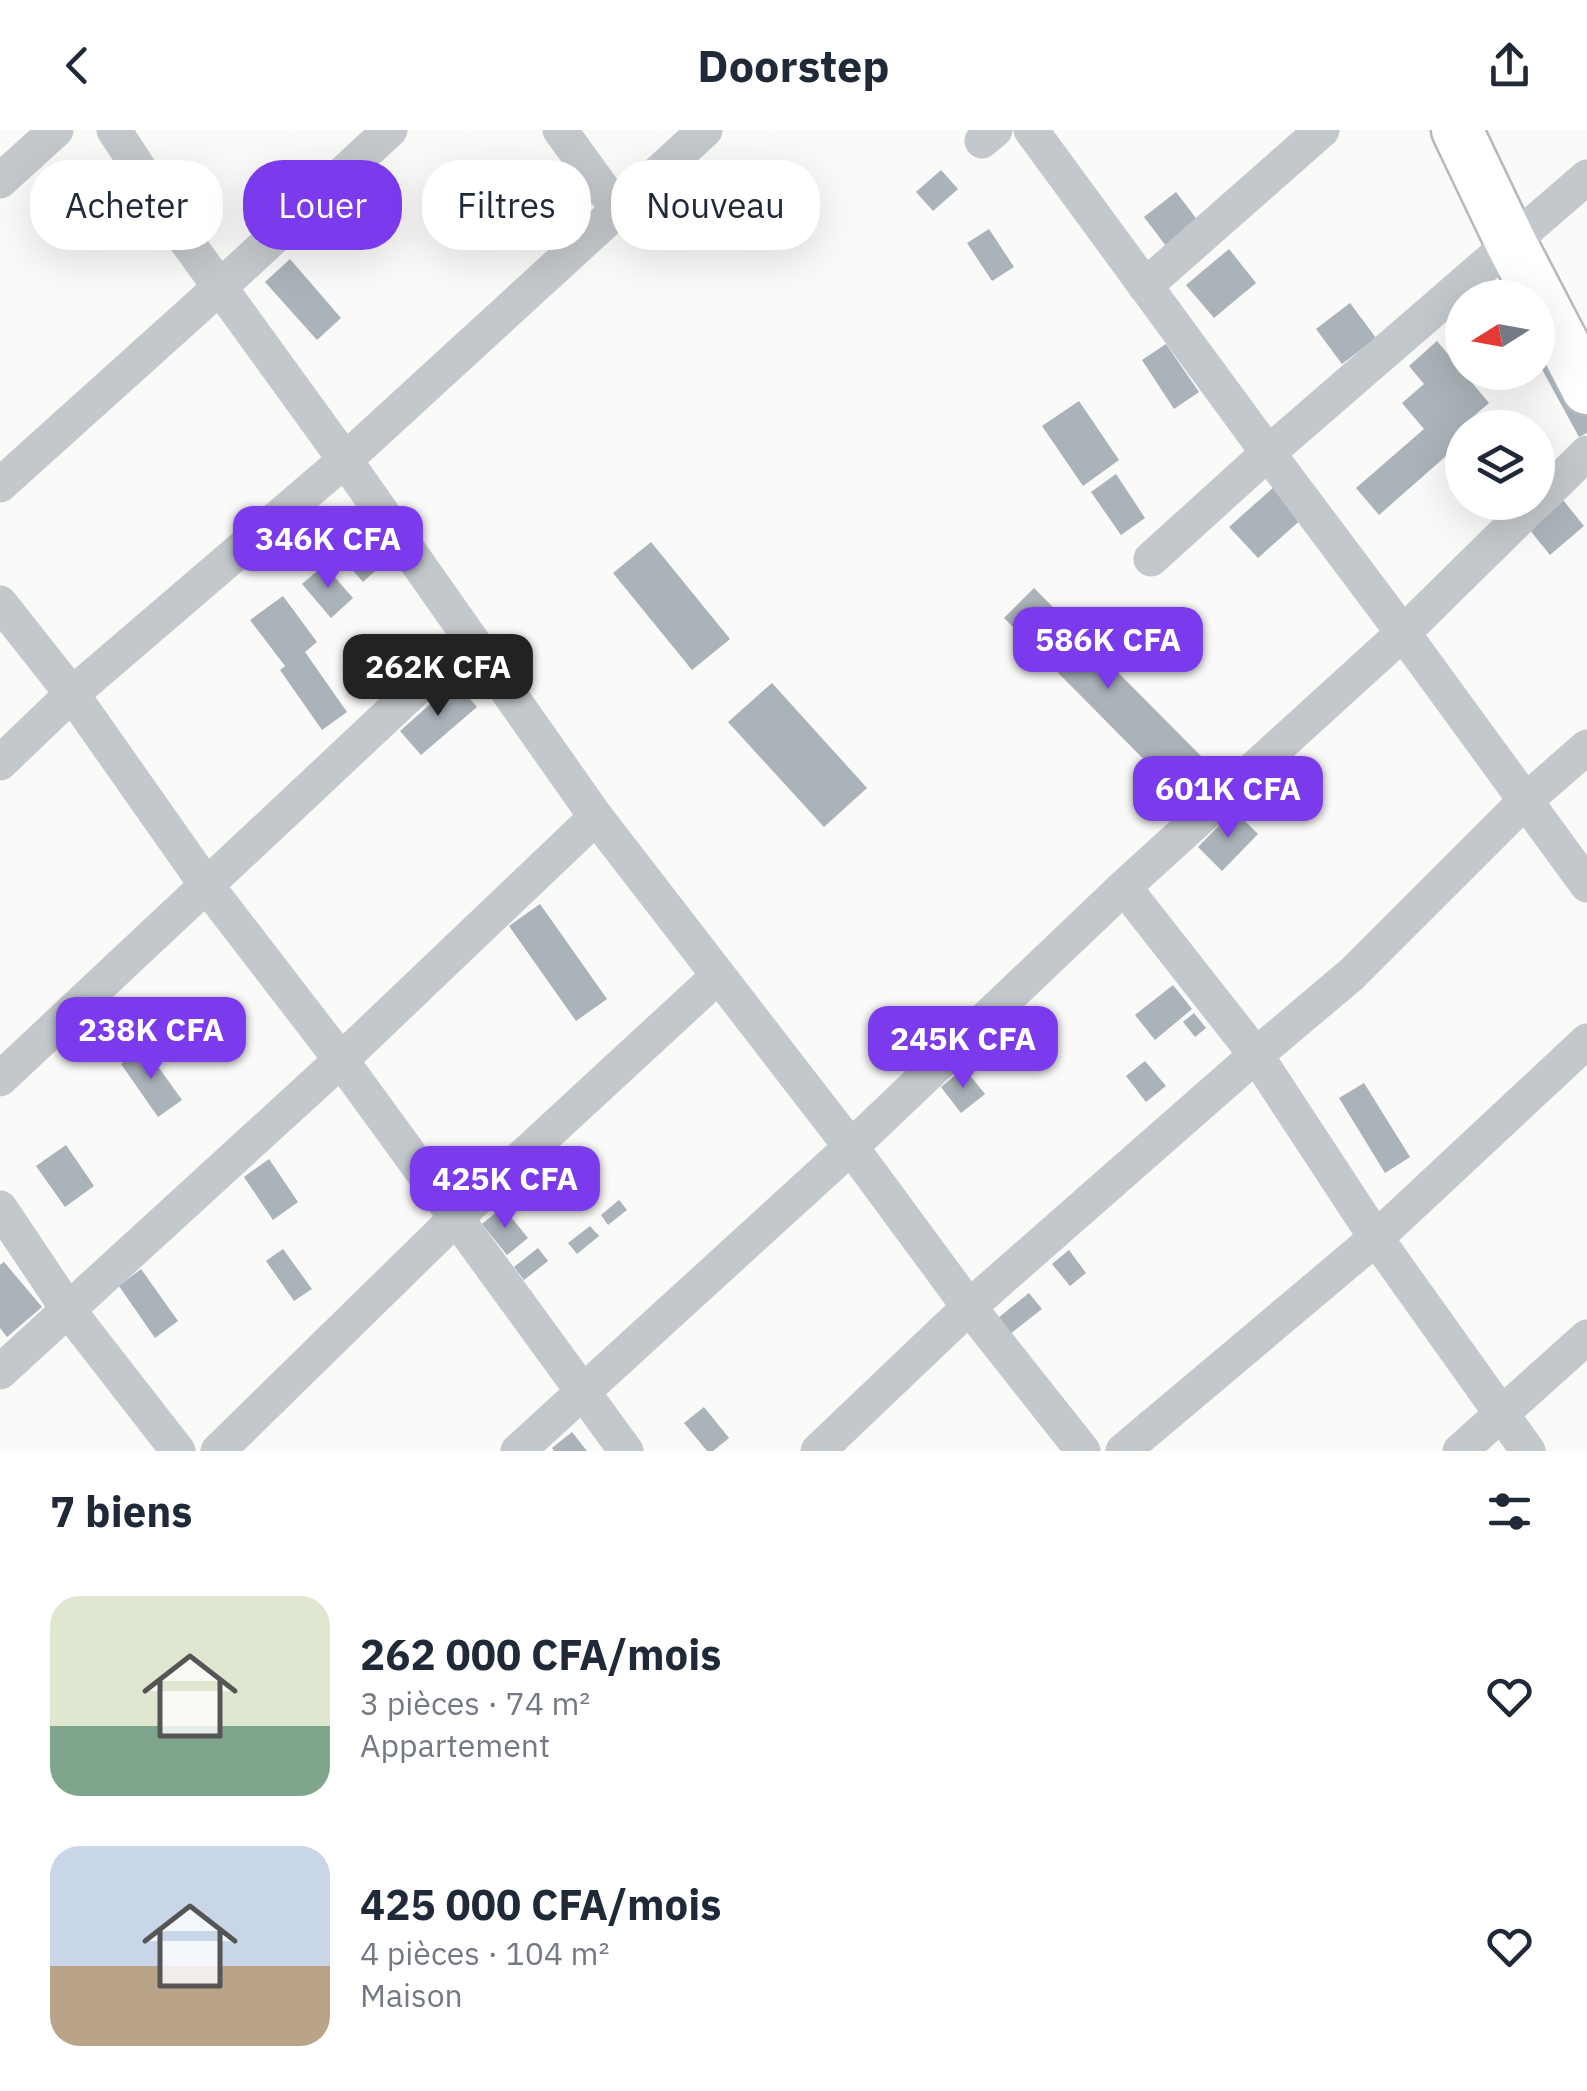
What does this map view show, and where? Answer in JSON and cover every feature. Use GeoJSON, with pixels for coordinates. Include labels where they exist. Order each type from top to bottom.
{"type":"FeatureCollection","features":[{"type":"Feature","properties":{"kind":"street"},"geometry":{"type":"LineString","coordinates":[[0,181],[56,130]]}},
{"type":"Feature","properties":{"kind":"street"},"geometry":{"type":"LineString","coordinates":[[114,130],[182,235],[596,817],[1083,1451]]}},
{"type":"Feature","properties":{"kind":"street"},"geometry":{"type":"LineString","coordinates":[[0,485],[390,130]]}},
{"type":"Feature","properties":{"kind":"street"},"geometry":{"type":"LineString","coordinates":[[560,130],[611,200]]}},
{"type":"Feature","properties":{"kind":"street"},"geometry":{"type":"LineString","coordinates":[[672,160],[705,130]]}},
{"type":"Feature","properties":{"kind":"street"},"geometry":{"type":"LineString","coordinates":[[1031,130],[1587,885]]}},
{"type":"Feature","properties":{"kind":"street"},"geometry":{"type":"LineString","coordinates":[[1145,286],[1322,130]]}},
{"type":"Feature","properties":{"kind":"street"},"geometry":{"type":"LineString","coordinates":[[1457,130],[1587,389]]}},
{"type":"Feature","properties":{"kind":"street"},"geometry":{"type":"LineString","coordinates":[[1152,559],[1268,453],[1587,177]]}},
{"type":"Feature","properties":{"kind":"street"},"geometry":{"type":"LineString","coordinates":[[0,763],[72,694],[345,460],[611,216]]}},
{"type":"Feature","properties":{"kind":"street"},"geometry":{"type":"LineString","coordinates":[[1555,484],[1587,453]]}},
{"type":"Feature","properties":{"kind":"street"},"geometry":{"type":"LineString","coordinates":[[518,1451],[1403,633],[1519,520]]}},
{"type":"Feature","properties":{"kind":"street"},"geometry":{"type":"LineString","coordinates":[[0,604],[72,694],[206,886],[342,1060],[626,1451]]}},
{"type":"Feature","properties":{"kind":"street"},"geometry":{"type":"LineString","coordinates":[[0,1080],[470,638]]}},
{"type":"Feature","properties":{"kind":"street"},"geometry":{"type":"LineString","coordinates":[[818,1451],[969,1307],[1352,974],[1525,802],[1587,747]]}},
{"type":"Feature","properties":{"kind":"street"},"geometry":{"type":"LineString","coordinates":[[0,1372],[342,1060],[596,817]]}},
{"type":"Feature","properties":{"kind":"street"},"geometry":{"type":"LineString","coordinates":[[1124,887],[1256,1054],[1376,1238],[1528,1451]]}},
{"type":"Feature","properties":{"kind":"street"},"geometry":{"type":"LineString","coordinates":[[218,1451],[456,1219],[718,977]]}},
{"type":"Feature","properties":{"kind":"street"},"geometry":{"type":"LineString","coordinates":[[1123,1451],[1376,1238],[1587,1040]]}},
{"type":"Feature","properties":{"kind":"street"},"geometry":{"type":"LineString","coordinates":[[0,1208],[69,1311],[178,1451]]}},
{"type":"Feature","properties":{"kind":"street"},"geometry":{"type":"LineString","coordinates":[[1460,1451],[1587,1337]]}},
{"type":"Feature","properties":{"kind":"building"},"geometry":{"type":"Polygon","coordinates":[[[941,170],[958,189],[933,211],[916,192],[941,170]]]}},
{"type":"Feature","properties":{"kind":"building"},"geometry":{"type":"Polygon","coordinates":[[[1176,192],[1202,226],[1169,250],[1144,217],[1176,192]]]}},
{"type":"Feature","properties":{"kind":"building"},"geometry":{"type":"Polygon","coordinates":[[[989,229],[1014,267],[992,281],[967,243],[989,229]]]}},
{"type":"Feature","properties":{"kind":"building"},"geometry":{"type":"Polygon","coordinates":[[[1229,249],[1256,283],[1214,318],[1186,285],[1229,249]]]}},
{"type":"Feature","properties":{"kind":"building"},"geometry":{"type":"Polygon","coordinates":[[[290,259],[341,318],[317,340],[265,282],[290,259]]]}},
{"type":"Feature","properties":{"kind":"building"},"geometry":{"type":"Polygon","coordinates":[[[1350,303],[1376,338],[1342,364],[1316,329],[1350,303]]]}},
{"type":"Feature","properties":{"kind":"building"},"geometry":{"type":"Polygon","coordinates":[[[1437,341],[1445,351],[1445,390],[1478,390],[1489,403],[1481,410],[1445,410],[1445,457],[1379,515],[1356,488],[1424,429],[1402,403],[1424,384],[1409,366],[1437,341]]]}},
{"type":"Feature","properties":{"kind":"building"},"geometry":{"type":"Polygon","coordinates":[[[1166,344],[1199,392],[1174,409],[1142,360],[1166,344]]]}},
{"type":"Feature","properties":{"kind":"building"},"geometry":{"type":"Polygon","coordinates":[[[1555,355],[1587,414],[1587,433],[1579,437],[1553,390],[1555,355]]]}},
{"type":"Feature","properties":{"kind":"building"},"geometry":{"type":"Polygon","coordinates":[[[1079,401],[1119,460],[1083,486],[1042,426],[1079,401]]]}},
{"type":"Feature","properties":{"kind":"building"},"geometry":{"type":"Polygon","coordinates":[[[1116,474],[1145,518],[1121,535],[1091,492],[1116,474]]]}},
{"type":"Feature","properties":{"kind":"building"},"geometry":{"type":"Polygon","coordinates":[[[1275,486],[1303,518],[1258,558],[1229,527],[1275,486]]]}},
{"type":"Feature","properties":{"kind":"building"},"geometry":{"type":"Polygon","coordinates":[[[1563,500],[1584,526],[1550,555],[1529,529],[1540,520],[1555,520],[1555,507],[1563,500]]]}},
{"type":"Feature","properties":{"kind":"building"},"geometry":{"type":"Polygon","coordinates":[[[348,524],[383,564],[363,582],[327,541],[348,524]]]}},
{"type":"Feature","properties":{"kind":"building"},"geometry":{"type":"Polygon","coordinates":[[[651,542],[730,639],[692,670],[613,573],[651,542]]]}},
{"type":"Feature","properties":{"kind":"building"},"geometry":{"type":"Polygon","coordinates":[[[324,565],[353,598],[331,618],[302,584],[324,565]]]}},
{"type":"Feature","properties":{"kind":"building"},"geometry":{"type":"Polygon","coordinates":[[[1034,588],[1211,766],[1180,796],[1004,618],[1034,588]]]}},
{"type":"Feature","properties":{"kind":"building"},"geometry":{"type":"Polygon","coordinates":[[[283,596],[317,642],[305,652],[347,712],[322,730],[280,670],[285,666],[250,620],[283,596]]]}},
{"type":"Feature","properties":{"kind":"building"},"geometry":{"type":"Polygon","coordinates":[[[455,682],[477,707],[421,755],[400,731],[455,682]]]}},
{"type":"Feature","properties":{"kind":"building"},"geometry":{"type":"Polygon","coordinates":[[[772,683],[867,788],[824,827],[728,722],[772,683]]]}},
{"type":"Feature","properties":{"kind":"building"},"geometry":{"type":"Polygon","coordinates":[[[1234,810],[1258,834],[1222,871],[1198,847],[1234,810]]]}},
{"type":"Feature","properties":{"kind":"building"},"geometry":{"type":"Polygon","coordinates":[[[540,904],[607,999],[576,1021],[509,926],[540,904]]]}},
{"type":"Feature","properties":{"kind":"building"},"geometry":{"type":"Polygon","coordinates":[[[1173,985],[1192,1009],[1155,1040],[1135,1015],[1173,985]]]}},
{"type":"Feature","properties":{"kind":"building"},"geometry":{"type":"Polygon","coordinates":[[[1194,1013],[1206,1028],[1195,1037],[1183,1022],[1194,1013]]]}},
{"type":"Feature","properties":{"kind":"building"},"geometry":{"type":"Polygon","coordinates":[[[144,1047],[182,1100],[158,1117],[121,1064],[144,1047]]]}},
{"type":"Feature","properties":{"kind":"building"},"geometry":{"type":"Polygon","coordinates":[[[1145,1061],[1166,1086],[1146,1102],[1126,1076],[1145,1061]]]}},
{"type":"Feature","properties":{"kind":"building"},"geometry":{"type":"Polygon","coordinates":[[[964,1068],[985,1094],[961,1113],[941,1087],[964,1068]]]}},
{"type":"Feature","properties":{"kind":"building"},"geometry":{"type":"Polygon","coordinates":[[[1364,1083],[1410,1157],[1385,1173],[1339,1098],[1364,1083]]]}},
{"type":"Feature","properties":{"kind":"building"},"geometry":{"type":"Polygon","coordinates":[[[66,1145],[94,1186],[65,1207],[36,1166],[66,1145]]]}},
{"type":"Feature","properties":{"kind":"building"},"geometry":{"type":"Polygon","coordinates":[[[269,1159],[298,1202],[273,1220],[244,1177],[269,1159]]]}},
{"type":"Feature","properties":{"kind":"building"},"geometry":{"type":"Polygon","coordinates":[[[619,1200],[627,1210],[608,1225],[601,1215],[619,1200]]]}},
{"type":"Feature","properties":{"kind":"building"},"geometry":{"type":"Polygon","coordinates":[[[503,1207],[528,1238],[507,1255],[482,1224],[503,1207]]]}},
{"type":"Feature","properties":{"kind":"building"},"geometry":{"type":"Polygon","coordinates":[[[590,1226],[599,1236],[577,1254],[568,1243],[590,1226]]]}},
{"type":"Feature","properties":{"kind":"building"},"geometry":{"type":"Polygon","coordinates":[[[538,1248],[548,1261],[524,1280],[514,1267],[538,1248]]]}},
{"type":"Feature","properties":{"kind":"building"},"geometry":{"type":"Polygon","coordinates":[[[283,1249],[312,1289],[294,1301],[266,1261],[283,1249]]]}},
{"type":"Feature","properties":{"kind":"building"},"geometry":{"type":"Polygon","coordinates":[[[1069,1250],[1086,1273],[1070,1286],[1052,1264],[1069,1250]]]}},
{"type":"Feature","properties":{"kind":"building"},"geometry":{"type":"Polygon","coordinates":[[[4,1262],[42,1307],[7,1337],[0,1328],[0,1265],[4,1262]]]}},
{"type":"Feature","properties":{"kind":"building"},"geometry":{"type":"Polygon","coordinates":[[[141,1269],[178,1321],[155,1338],[119,1286],[141,1269]]]}},
{"type":"Feature","properties":{"kind":"building"},"geometry":{"type":"Polygon","coordinates":[[[1029,1293],[1042,1309],[1010,1334],[998,1318],[1029,1293]]]}},
{"type":"Feature","properties":{"kind":"building"},"geometry":{"type":"Polygon","coordinates":[[[704,1407],[729,1438],[713,1451],[707,1451],[684,1423],[704,1407]]]}},
{"type":"Feature","properties":{"kind":"building"},"geometry":{"type":"Polygon","coordinates":[[[572,1432],[587,1451],[554,1451],[552,1448],[572,1432]]]}}]}
